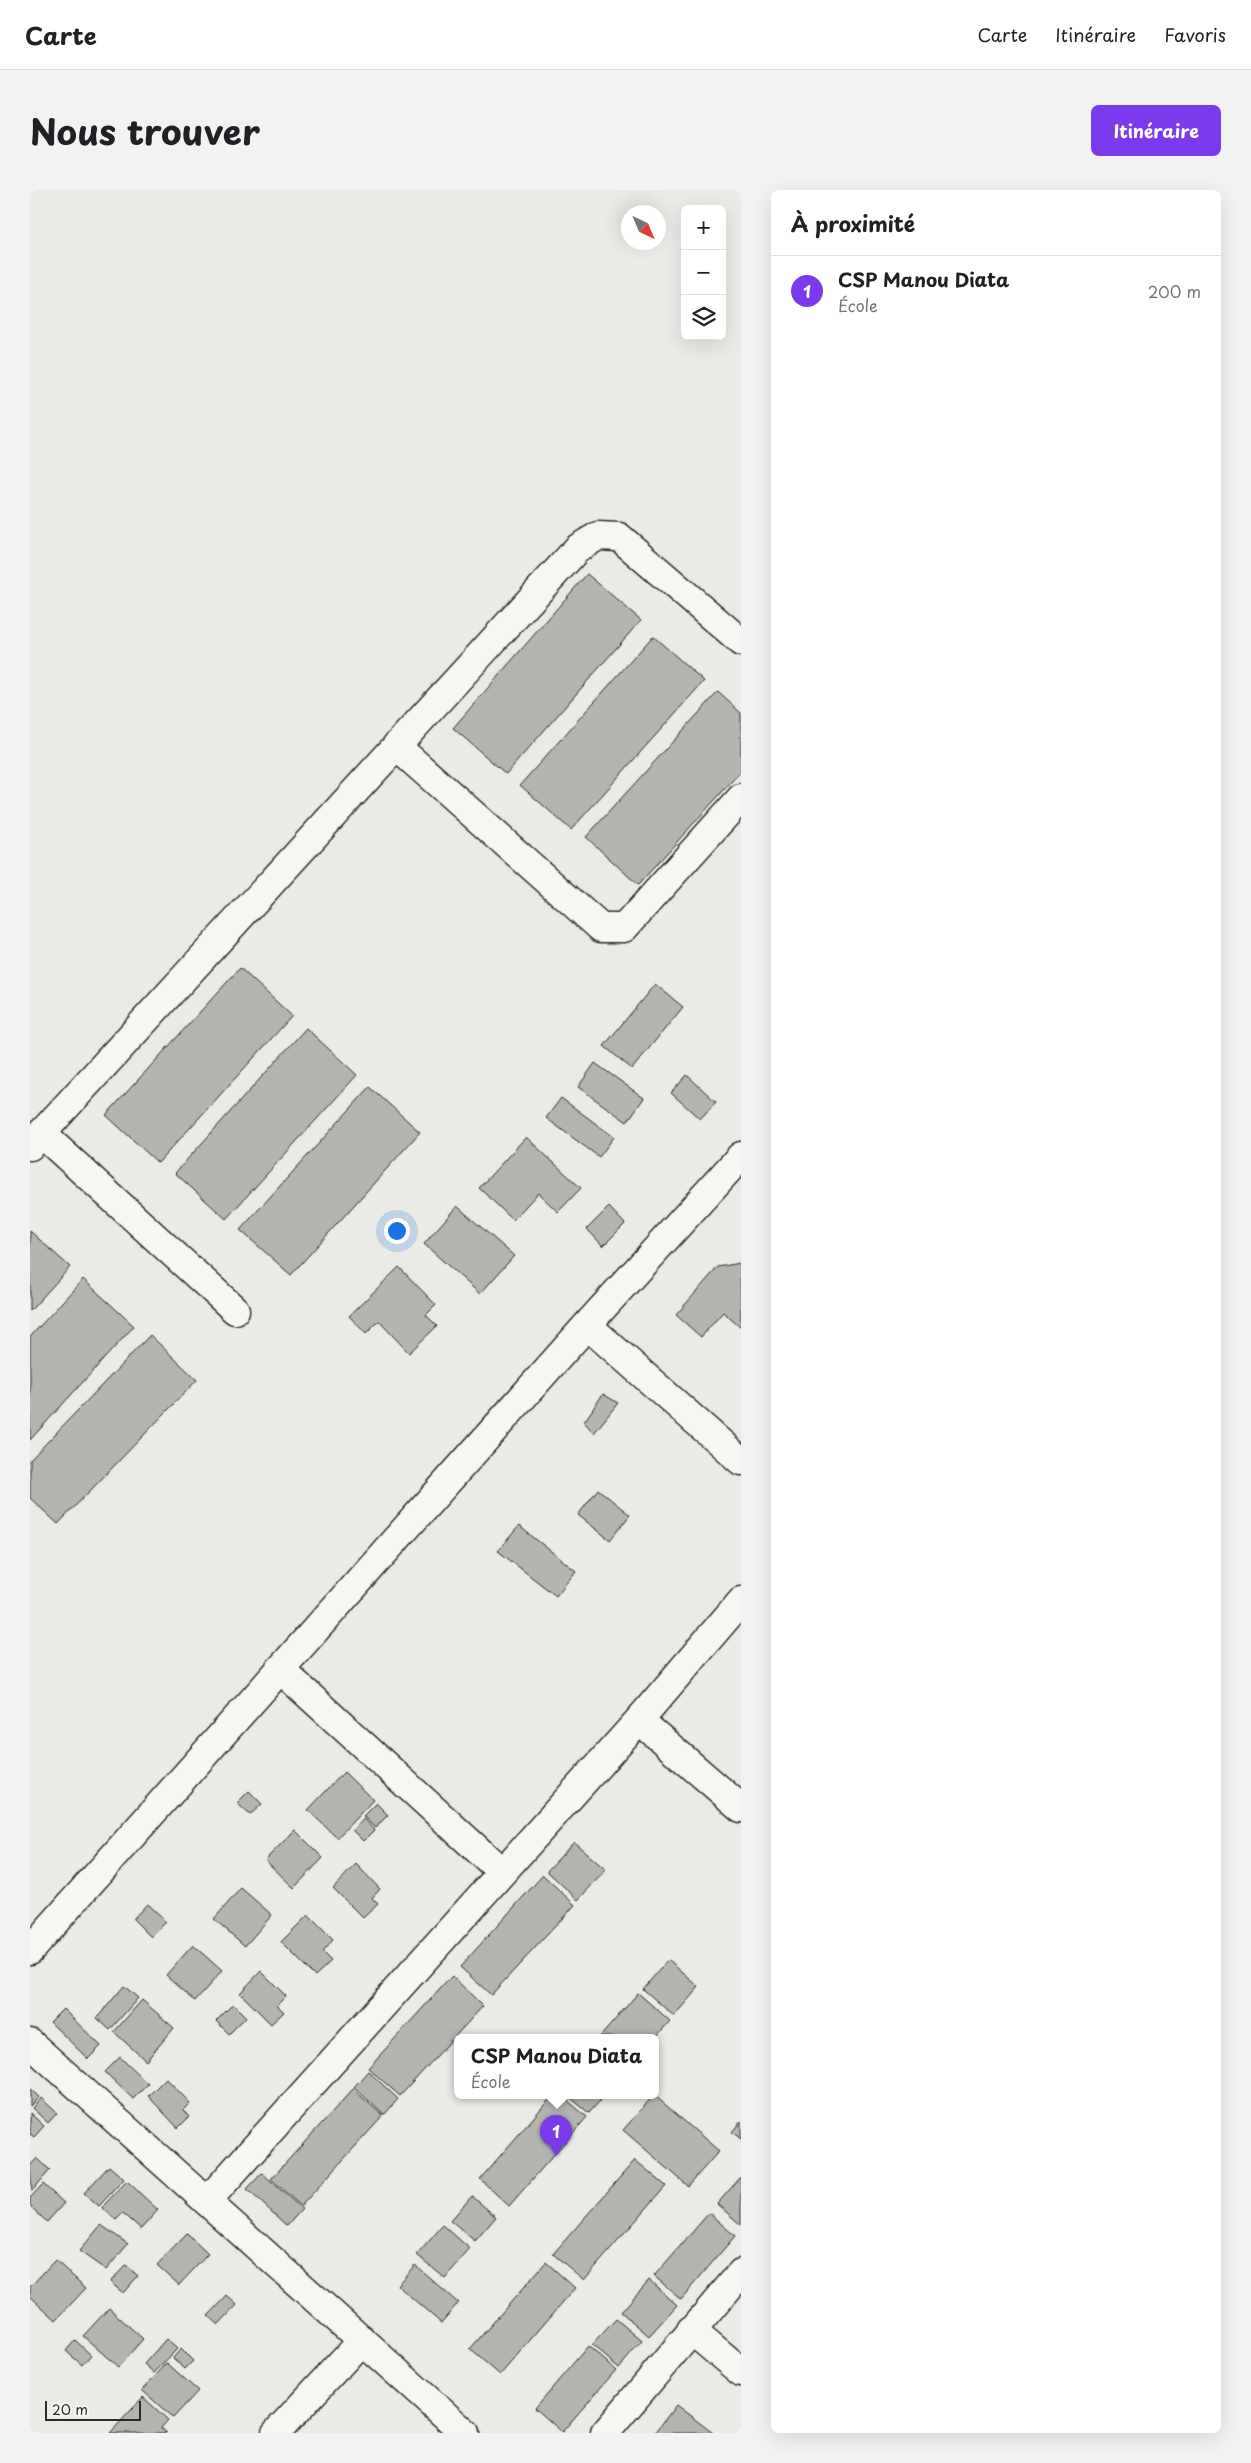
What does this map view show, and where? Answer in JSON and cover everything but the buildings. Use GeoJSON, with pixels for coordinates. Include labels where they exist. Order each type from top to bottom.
{"type":"FeatureCollection","features":[{"type":"Feature","properties":{"kind":"street"},"geometry":{"type":"LineString","coordinates":[[235,1310],[36,1139],[578,548],[598,536],[619,537],[741,642]]}},
{"type":"Feature","properties":{"kind":"street"},"geometry":{"type":"LineString","coordinates":[[396,746],[601,928],[624,928],[741,798]]}},
{"type":"Feature","properties":{"kind":"street"},"geometry":{"type":"LineString","coordinates":[[30,1950],[587,1325],[741,1156]]}},
{"type":"Feature","properties":{"kind":"street"},"geometry":{"type":"LineString","coordinates":[[587,1325],[741,1461]]}},
{"type":"Feature","properties":{"kind":"street"},"geometry":{"type":"LineString","coordinates":[[207,2202],[639,1720],[741,1601]]}},
{"type":"Feature","properties":{"kind":"street"},"geometry":{"type":"LineString","coordinates":[[280,1669],[502,1872]]}},
{"type":"Feature","properties":{"kind":"street"},"geometry":{"type":"LineString","coordinates":[[639,1720],[741,1808]]}},
{"type":"Feature","properties":{"kind":"street"},"geometry":{"type":"LineString","coordinates":[[30,2043],[466,2433]]}},
{"type":"Feature","properties":{"kind":"street"},"geometry":{"type":"LineString","coordinates":[[605,2433],[741,2273]]}},
{"type":"Feature","properties":{"kind":"street"},"geometry":{"type":"LineString","coordinates":[[691,2330],[741,2372]]}},
{"type":"Feature","properties":{"kind":"street"},"geometry":{"type":"LineString","coordinates":[[276,2433],[362,2340]]}},
{"type":"Feature","properties":{"kind":"place","name":"CSP Manou Diata"},"geometry":{"type":"Point","coordinates":[556,2156]}}]}
